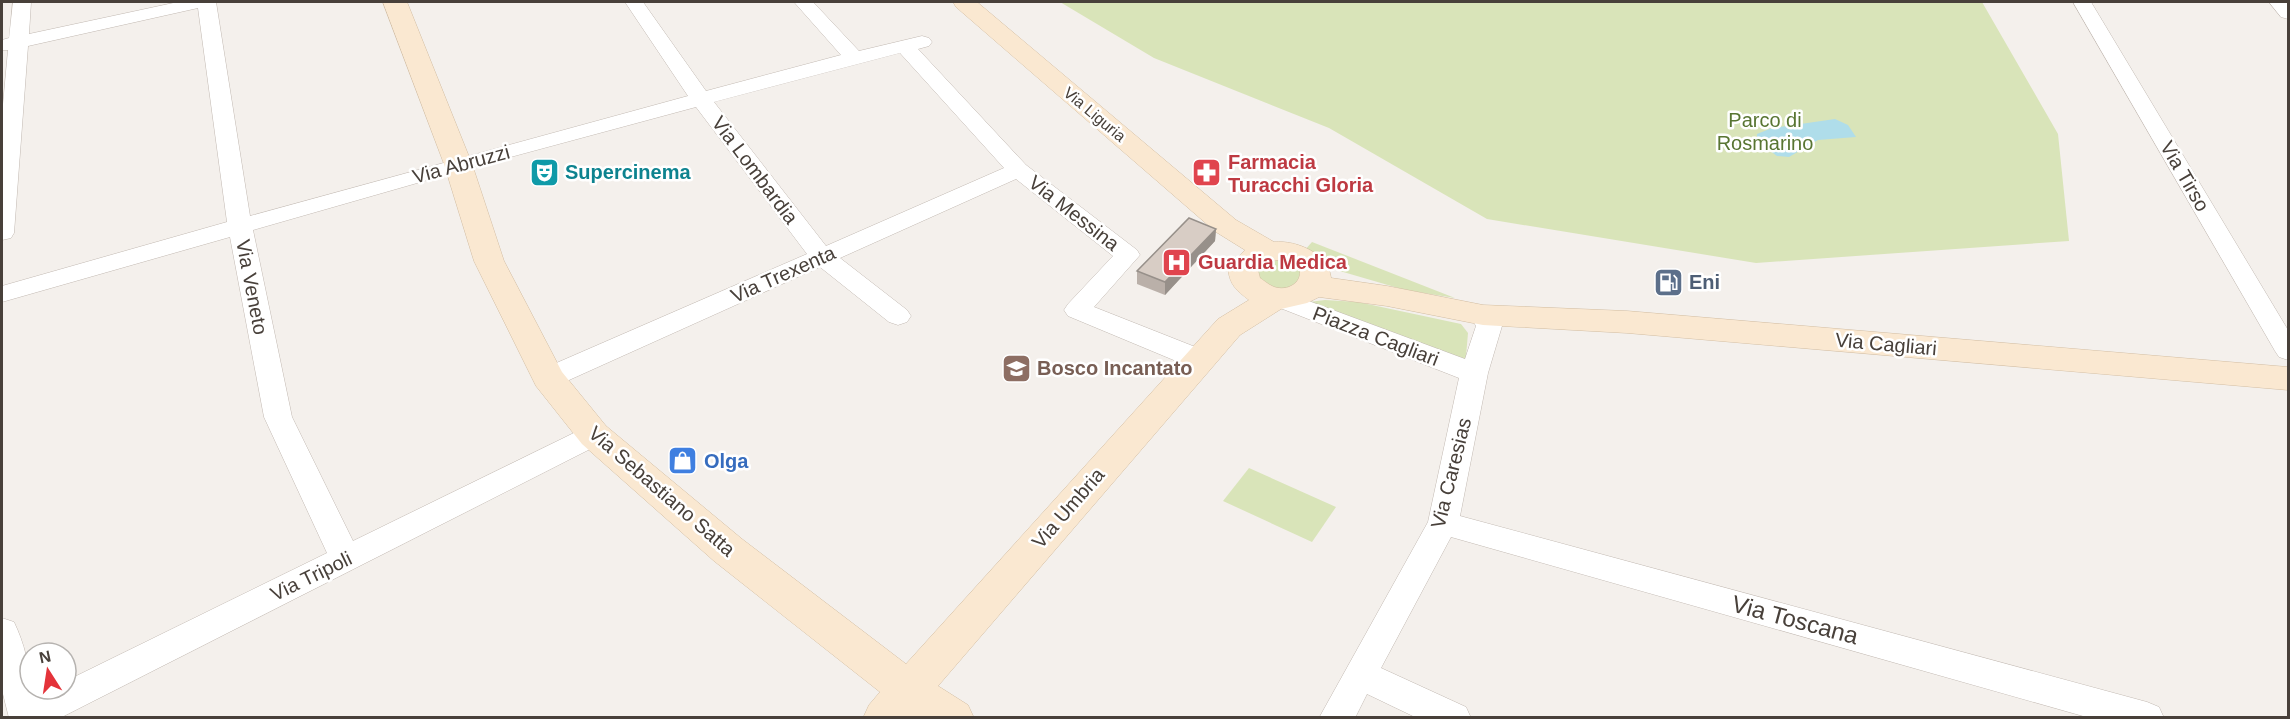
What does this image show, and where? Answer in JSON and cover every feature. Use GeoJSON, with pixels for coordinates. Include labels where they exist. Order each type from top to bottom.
{"type":"FeatureCollection","features":[{"type":"Feature","properties":{"kind":"street"},"geometry":{"type":"LineString","coordinates":[[2,232],[10,44],[22,2]]}},
{"type":"Feature","properties":{"kind":"street"},"geometry":{"type":"LineString","coordinates":[[10,44],[202,2]]}},
{"type":"Feature","properties":{"kind":"street","name":"Via Veneto"},"geometry":{"type":"LineString","coordinates":[[207,2],[240,226],[278,417],[346,559]]}},
{"type":"Feature","properties":{"kind":"street","name":"Via Sebastiano Satta"},"geometry":{"type":"LineString","coordinates":[[395,2],[458,164],[489,261],[548,378],[594,435],[728,550],[896,704],[953,717]]}},
{"type":"Feature","properties":{"kind":"street","name":"Via Lombardia"},"geometry":{"type":"LineString","coordinates":[[634,2],[701,99],[821,256],[898,316]]}},
{"type":"Feature","properties":{"kind":"street"},"geometry":{"type":"LineString","coordinates":[[803,2],[854,58]]}},
{"type":"Feature","properties":{"kind":"street","name":"Via Liguria"},"geometry":{"type":"LineString","coordinates":[[964,2],[1226,226],[1253,263]]}},
{"type":"Feature","properties":{"kind":"street","name":"Via Tirso"},"geometry":{"type":"LineString","coordinates":[[2082,2],[2289,351]]}},
{"type":"Feature","properties":{"kind":"street"},"geometry":{"type":"LineString","coordinates":[[2278,2],[2289,13]]}},
{"type":"Feature","properties":{"kind":"street","name":"Via Abruzzi"},"geometry":{"type":"LineString","coordinates":[[2,294],[458,164],[914,44]]}},
{"type":"Feature","properties":{"kind":"street","name":"Via Messina"},"geometry":{"type":"LineString","coordinates":[[914,44],[1018,170],[1128,255],[1077,310],[1198,359]]}},
{"type":"Feature","properties":{"kind":"street","name":"Via Trexenta"},"geometry":{"type":"LineString","coordinates":[[548,378],[1018,170]]}},
{"type":"Feature","properties":{"kind":"street"},"geometry":{"type":"LineString","coordinates":[[1295,254],[1305,259],[1314,277],[1307,293],[1296,297],[1277,298],[1252,290],[1253,263],[1295,254]]}},
{"type":"Feature","properties":{"kind":"street","name":"Via Umbria"},"geometry":{"type":"LineString","coordinates":[[1229,327],[1253,263]]}},
{"type":"Feature","properties":{"kind":"street","name":"Via Cagliari"},"geometry":{"type":"LineString","coordinates":[[1314,277],[1387,296],[1483,315],[1627,322],[2289,380]]}},
{"type":"Feature","properties":{"kind":"street","name":"Via Umbria"},"geometry":{"type":"LineString","coordinates":[[896,704],[1198,359],[1229,327],[1277,298]]}},
{"type":"Feature","properties":{"kind":"street","name":"Piazza Cagliari"},"geometry":{"type":"LineString","coordinates":[[1277,298],[1474,373]]}},
{"type":"Feature","properties":{"kind":"street","name":"Via Caresias"},"geometry":{"type":"LineString","coordinates":[[1336,717],[1443,523],[1474,373],[1489,326],[1483,315]]}},
{"type":"Feature","properties":{"kind":"street","name":"Via Tripoli"},"geometry":{"type":"LineString","coordinates":[[27,717],[594,435]]}},
{"type":"Feature","properties":{"kind":"street","name":"Via Toscana"},"geometry":{"type":"LineString","coordinates":[[1443,523],[2146,717]]}},
{"type":"Feature","properties":{"kind":"street"},"geometry":{"type":"LineString","coordinates":[[2,632],[27,717]]}},
{"type":"Feature","properties":{"kind":"street"},"geometry":{"type":"LineString","coordinates":[[1361,675],[1454,717]]}},
{"type":"Feature","properties":{"kind":"green space","name":"Parco di Rosmarino"},"geometry":{"type":"Polygon","coordinates":[[[1060,2],[1982,2],[2058,134],[2069,241],[1756,263],[1487,219],[1329,128],[1154,58],[1060,2]]]}},
{"type":"Feature","properties":{"kind":"green space"},"geometry":{"type":"Polygon","coordinates":[[[1312,242],[1455,298],[1405,290],[1326,267],[1304,251],[1312,242]]]}},
{"type":"Feature","properties":{"kind":"green space"},"geometry":{"type":"Polygon","coordinates":[[[1281,258],[1305,269],[1291,291],[1263,288],[1253,270],[1257,264],[1281,258]]]}},
{"type":"Feature","properties":{"kind":"green space"},"geometry":{"type":"Polygon","coordinates":[[[1325,300],[1358,302],[1461,324],[1468,333],[1465,368],[1309,302],[1325,300]]]}},
{"type":"Feature","properties":{"kind":"green space"},"geometry":{"type":"Polygon","coordinates":[[[1249,468],[1336,507],[1312,542],[1223,501],[1249,468]]]}},
{"type":"Feature","properties":{"kind":"water"},"geometry":{"type":"Polygon","coordinates":[[[1835,119],[1848,125],[1856,137],[1818,140],[1789,157],[1777,156],[1757,141],[1757,134],[1772,128],[1835,119]]]}},
{"type":"Feature","properties":{"kind":"building"},"geometry":{"type":"Polygon","coordinates":[[[1189,218],[1216,229],[1165,282],[1137,271],[1189,218]]]}},
{"type":"Feature","properties":{"kind":"place","name":"Supercinema"},"geometry":{"type":"Point","coordinates":[544,172]}},
{"type":"Feature","properties":{"kind":"place","name":"Farmacia Turacchi Gloria"},"geometry":{"type":"Point","coordinates":[1207,173]}},
{"type":"Feature","properties":{"kind":"place","name":"Guardia Medica"},"geometry":{"type":"Point","coordinates":[1177,262]}},
{"type":"Feature","properties":{"kind":"place","name":"Eni"},"geometry":{"type":"Point","coordinates":[1668,282]}},
{"type":"Feature","properties":{"kind":"place","name":"Bosco Incantato"},"geometry":{"type":"Point","coordinates":[1016,368]}},
{"type":"Feature","properties":{"kind":"place","name":"Olga"},"geometry":{"type":"Point","coordinates":[683,461]}}]}
